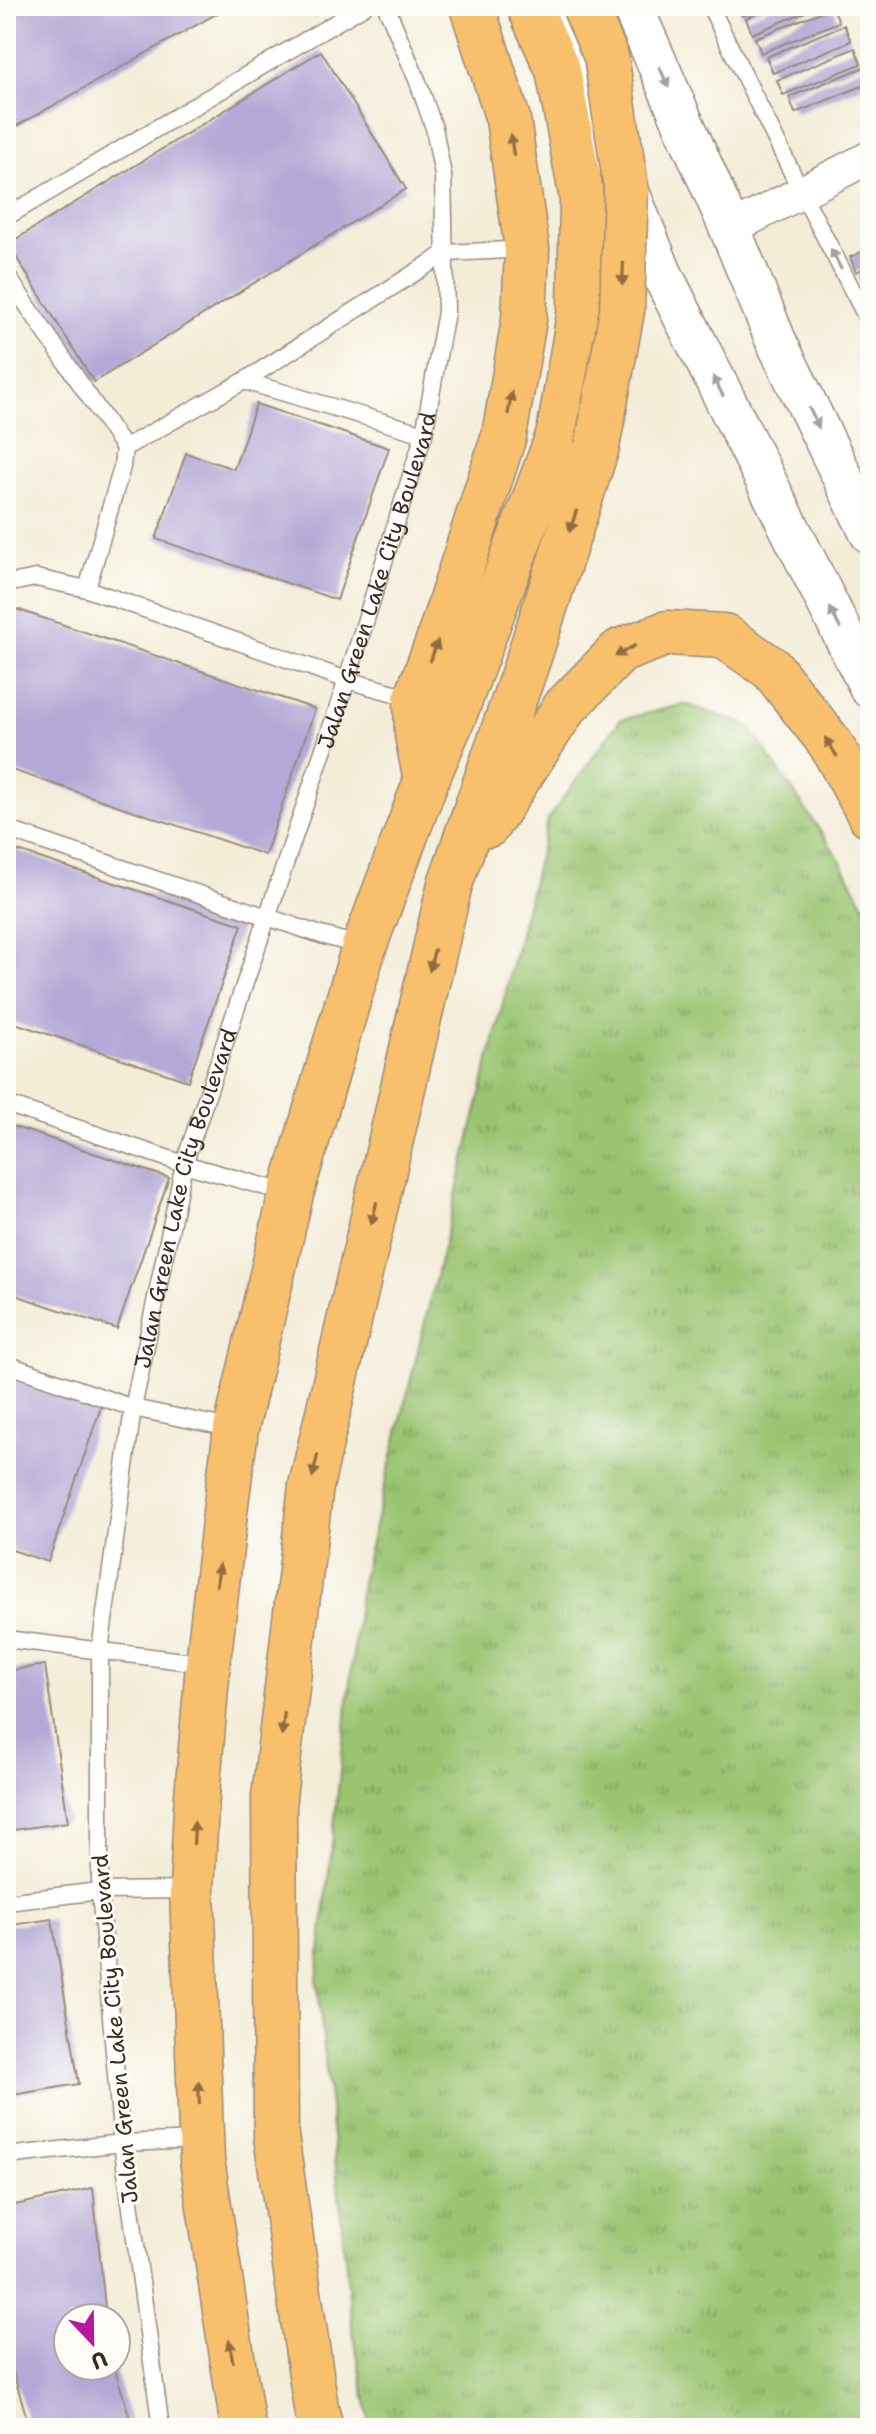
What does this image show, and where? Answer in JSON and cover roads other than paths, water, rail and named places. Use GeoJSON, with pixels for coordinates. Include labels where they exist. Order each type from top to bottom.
{"type":"FeatureCollection","features":[{"type":"Feature","properties":{"kind":"main road"},"geometry":{"type":"LineString","coordinates":[[426,781],[417,735],[416,699],[437,644],[504,436],[524,320],[527,249],[508,119],[472,6]]}},
{"type":"Feature","properties":{"kind":"main road"},"geometry":{"type":"LineString","coordinates":[[321,2428],[313,2392],[276,2136],[274,1797],[311,1486],[450,884],[529,657],[578,440],[582,199],[558,70],[529,6]]}},
{"type":"Feature","properties":{"kind":"main road"},"geometry":{"type":"LineString","coordinates":[[243,2428],[201,2140],[192,1890],[208,1664],[236,1429],[291,1194],[364,947],[426,781],[578,440],[622,311],[626,187],[606,56],[584,6]]}},
{"type":"Feature","properties":{"kind":"main road"},"geometry":{"type":"LineString","coordinates":[[450,884],[565,707],[620,651],[667,633],[724,636],[772,669],[830,743],[870,815]]}},
{"type":"Feature","properties":{"kind":"street"},"geometry":{"type":"LineString","coordinates":[[554,6],[662,274],[870,688]]}},
{"type":"Feature","properties":{"kind":"street"},"geometry":{"type":"LineString","coordinates":[[632,6],[776,341],[870,533]]}},
{"type":"Feature","properties":{"kind":"street"},"geometry":{"type":"LineString","coordinates":[[730,229],[870,157]]}},
{"type":"Feature","properties":{"kind":"lane"},"geometry":{"type":"LineString","coordinates":[[6,217],[364,6]]}},
{"type":"Feature","properties":{"kind":"lane","name":"Jalan Green Lake City Boulevard"},"geometry":{"type":"LineString","coordinates":[[161,2428],[122,2143],[100,1891],[100,1650],[133,1408],[184,1164],[347,680],[424,434],[446,312],[443,175],[434,128],[386,6]]}},
{"type":"Feature","properties":{"kind":"lane"},"geometry":{"type":"LineString","coordinates":[[710,6],[870,324]]}},
{"type":"Feature","properties":{"kind":"lane"},"geometry":{"type":"LineString","coordinates":[[124,448],[244,381],[446,253],[527,249]]}},
{"type":"Feature","properties":{"kind":"lane"},"geometry":{"type":"LineString","coordinates":[[6,274],[124,448],[122,467],[87,589]]}},
{"type":"Feature","properties":{"kind":"lane"},"geometry":{"type":"LineString","coordinates":[[244,381],[424,434]]}},
{"type":"Feature","properties":{"kind":"lane"},"geometry":{"type":"LineString","coordinates":[[6,584],[36,578],[87,589],[347,680],[416,699]]}},
{"type":"Feature","properties":{"kind":"lane"},"geometry":{"type":"LineString","coordinates":[[6,829],[364,947]]}},
{"type":"Feature","properties":{"kind":"lane"},"geometry":{"type":"LineString","coordinates":[[6,1104],[184,1164],[291,1194]]}},
{"type":"Feature","properties":{"kind":"lane"},"geometry":{"type":"LineString","coordinates":[[6,1364],[133,1408],[236,1429]]}},
{"type":"Feature","properties":{"kind":"lane"},"geometry":{"type":"LineString","coordinates":[[6,1639],[208,1664]]}},
{"type":"Feature","properties":{"kind":"lane"},"geometry":{"type":"LineString","coordinates":[[6,1902],[100,1891],[192,1890]]}},
{"type":"Feature","properties":{"kind":"lane"},"geometry":{"type":"LineString","coordinates":[[6,2156],[122,2143],[201,2140]]}}]}
